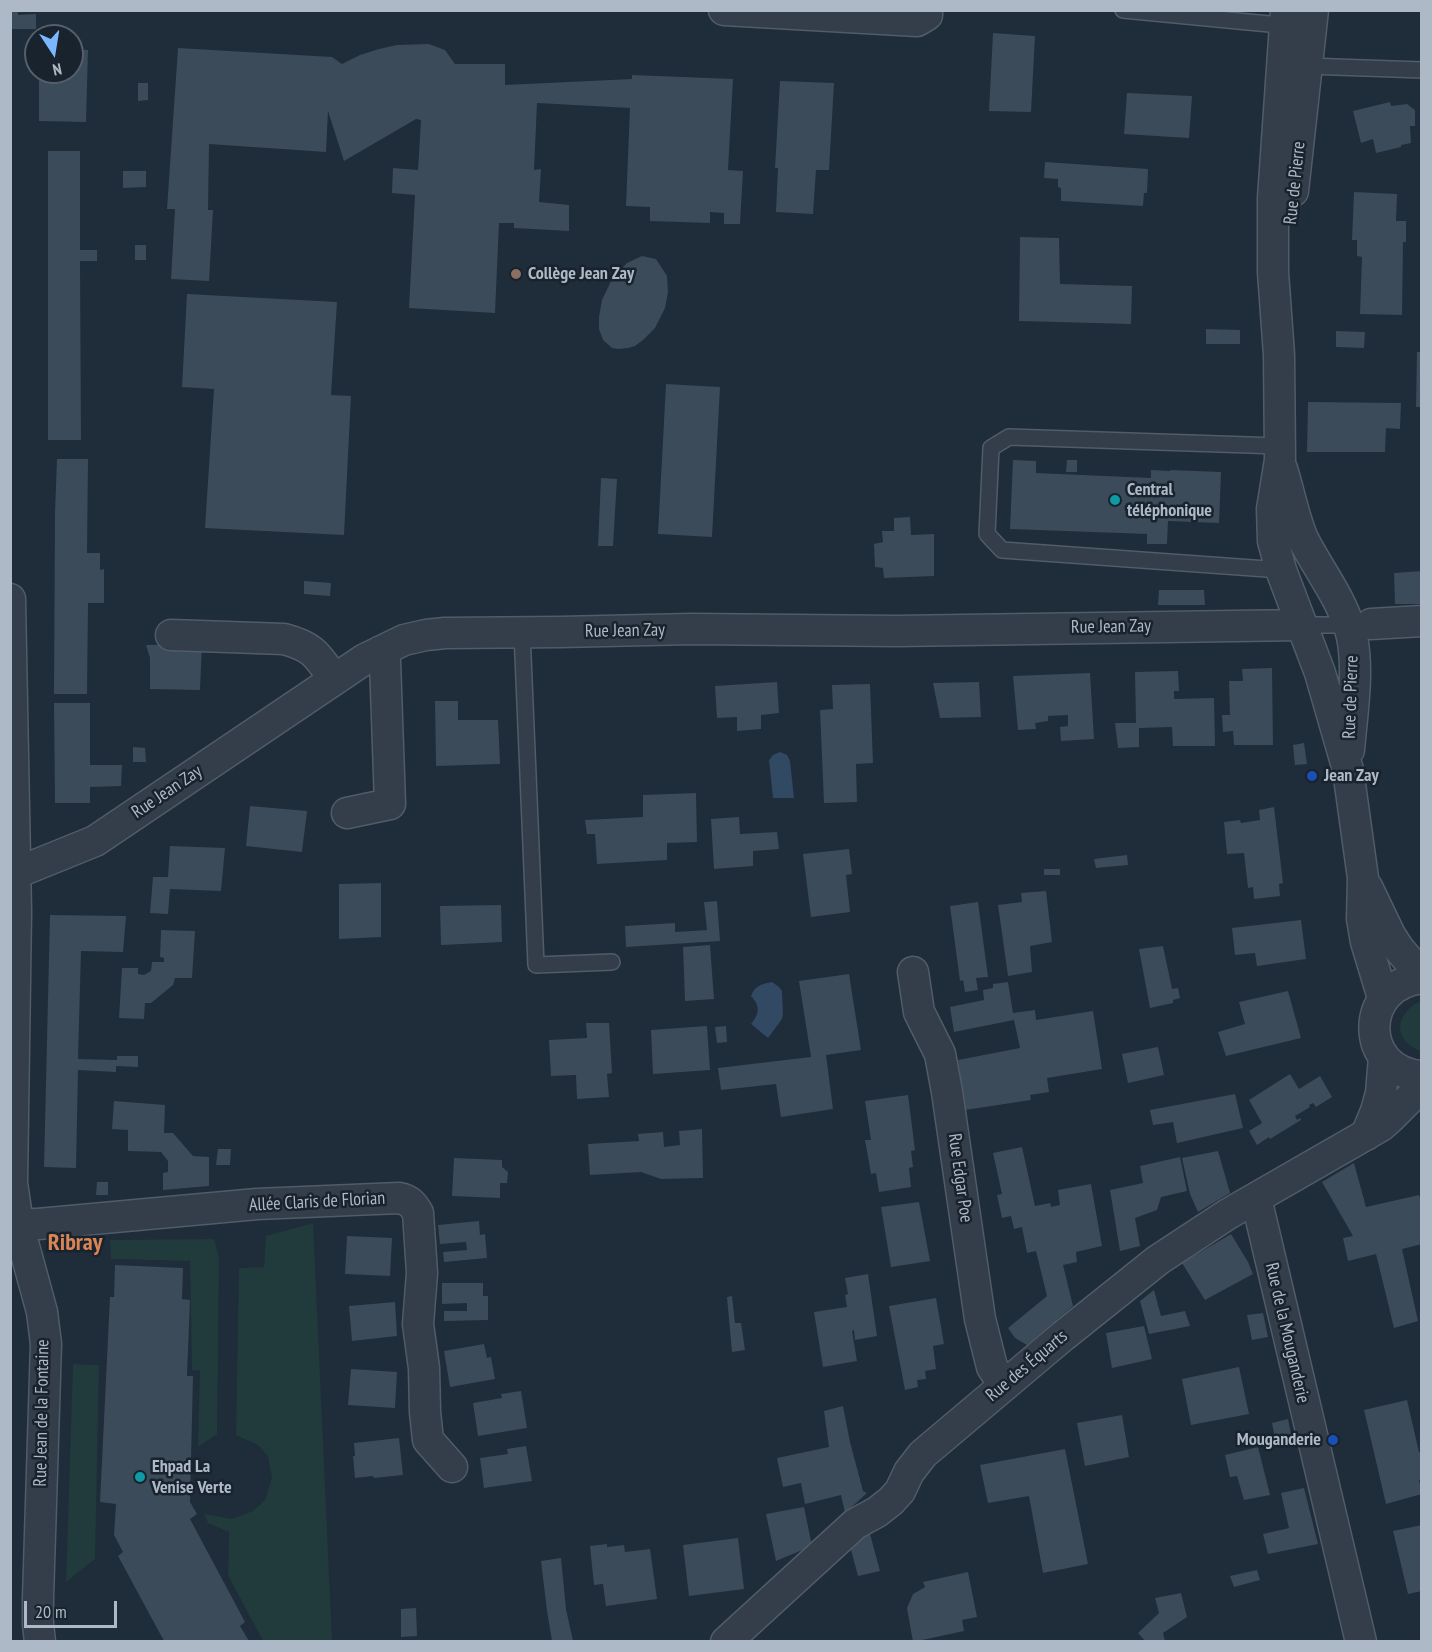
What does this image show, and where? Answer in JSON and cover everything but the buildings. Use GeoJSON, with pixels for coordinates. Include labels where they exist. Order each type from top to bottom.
{"type":"FeatureCollection","features":[{"type":"Feature","properties":{"kind":"street"},"geometry":{"type":"LineString","coordinates":[[724,10],[917,21],[927,15],[927,10]]}},
{"type":"Feature","properties":{"kind":"street","name":"Rue de Pierre"},"geometry":{"type":"LineString","coordinates":[[1279,355],[1292,201],[1307,66],[1299,18]]}},
{"type":"Feature","properties":{"kind":"street","name":"Rue de Pierre"},"geometry":{"type":"LineString","coordinates":[[1299,18],[1273,198],[1273,272],[1279,355],[1279,453],[1272,509],[1273,542],[1281,570],[1320,673],[1348,770],[1363,878],[1362,919],[1366,942],[1383,998]]}},
{"type":"Feature","properties":{"kind":"street","name":"Rue de Pierre"},"geometry":{"type":"LineString","coordinates":[[1279,453],[1302,536],[1337,599],[1360,625],[1354,654],[1348,770]]}},
{"type":"Feature","properties":{"kind":"street","name":"Rue Jean de la Fontaine"},"geometry":{"type":"LineString","coordinates":[[10,599],[13,874],[12,1183],[14,1224],[42,1312],[46,1344],[38,1598],[40,1641]]}},
{"type":"Feature","properties":{"kind":"street"},"geometry":{"type":"LineString","coordinates":[[1360,625],[1422,621]]}},
{"type":"Feature","properties":{"kind":"street","name":"Rue Jean Zay"},"geometry":{"type":"LineString","coordinates":[[13,874],[95,841],[334,679],[381,651],[404,640],[426,634],[692,629],[896,631],[1301,625]]}},
{"type":"Feature","properties":{"kind":"street"},"geometry":{"type":"LineString","coordinates":[[171,635],[284,639],[300,643],[312,650],[334,679]]}},
{"type":"Feature","properties":{"kind":"street"},"geometry":{"type":"LineString","coordinates":[[348,813],[390,804],[385,661],[381,651]]}},
{"type":"Feature","properties":{"kind":"street","name":"Rue de Pierre"},"geometry":{"type":"LineString","coordinates":[[1363,878],[1378,914],[1390,935],[1422,977]]}},
{"type":"Feature","properties":{"kind":"street","name":"Rue Edgar Poe"},"geometry":{"type":"LineString","coordinates":[[913,972],[919,1012],[940,1054],[980,1319],[992,1367],[1004,1385]]}},
{"type":"Feature","properties":{"kind":"street"},"geometry":{"type":"LineString","coordinates":[[1422,977],[1401,983],[1383,998],[1376,1012],[1374,1028],[1376,1043],[1384,1057],[1394,1067],[1406,1073],[1422,1076]]}},
{"type":"Feature","properties":{"kind":"street"},"geometry":{"type":"LineString","coordinates":[[1366,1135],[1381,1093],[1384,1057]]}},
{"type":"Feature","properties":{"kind":"street","name":"Rue des Équarts"},"geometry":{"type":"LineString","coordinates":[[726,1641],[855,1524],[891,1502],[923,1454],[1158,1260],[1256,1198],[1366,1135],[1390,1118],[1422,1086]]}},
{"type":"Feature","properties":{"kind":"street","name":"Allée Claris de Florian"},"geometry":{"type":"LineString","coordinates":[[14,1224],[38,1224],[257,1204],[399,1198],[409,1200],[418,1213],[422,1273],[418,1324],[424,1368],[428,1440],[452,1467]]}},
{"type":"Feature","properties":{"kind":"street","name":"Rue de la Mouganderie"},"geometry":{"type":"LineString","coordinates":[[1256,1198],[1361,1641]]}},
{"type":"Feature","properties":{"kind":"lane"},"geometry":{"type":"LineString","coordinates":[[1123,10],[1299,18]]}},
{"type":"Feature","properties":{"kind":"lane"},"geometry":{"type":"LineString","coordinates":[[1307,66],[1422,70]]}},
{"type":"Feature","properties":{"kind":"lane"},"geometry":{"type":"LineString","coordinates":[[1279,453],[1009,437],[991,448],[987,534],[1002,550],[1281,570]]}},
{"type":"Feature","properties":{"kind":"lane"},"geometry":{"type":"LineString","coordinates":[[1301,625],[1360,625]]}},
{"type":"Feature","properties":{"kind":"lane"},"geometry":{"type":"LineString","coordinates":[[522,632],[536,964],[612,962]]}},
{"type":"Feature","properties":{"kind":"green space"},"geometry":{"type":"Polygon","coordinates":[[[1421,1002],[1421,1051],[1406,1041],[1400,1028],[1405,1014],[1421,1002]]]}},
{"type":"Feature","properties":{"kind":"green space"},"geometry":{"type":"Polygon","coordinates":[[[313,1223],[332,1641],[263,1641],[228,1575],[229,1532],[208,1523],[204,1514],[232,1519],[253,1511],[265,1500],[272,1478],[268,1456],[258,1445],[236,1435],[239,1268],[264,1267],[266,1236],[313,1223]]]}},
{"type":"Feature","properties":{"kind":"green space"},"geometry":{"type":"Polygon","coordinates":[[[214,1239],[219,1258],[217,1434],[198,1447],[200,1371],[192,1370],[190,1261],[111,1259],[110,1240],[214,1239]]]}},
{"type":"Feature","properties":{"kind":"green space"},"geometry":{"type":"Polygon","coordinates":[[[73,1364],[99,1365],[95,1559],[66,1582],[73,1364]]]}},
{"type":"Feature","properties":{"kind":"water"},"geometry":{"type":"Polygon","coordinates":[[[780,752],[787,755],[790,761],[794,798],[773,798],[769,760],[780,752]]]}},
{"type":"Feature","properties":{"kind":"water"},"geometry":{"type":"Polygon","coordinates":[[[772,982],[782,991],[783,1014],[782,1019],[768,1038],[751,1024],[758,1010],[751,996],[757,987],[772,982]]]}},
{"type":"Feature","properties":{"kind":"place","name":"Collège Jean Zay"},"geometry":{"type":"Point","coordinates":[516,274]}},
{"type":"Feature","properties":{"kind":"place","name":"Central téléphonique"},"geometry":{"type":"Point","coordinates":[1115,500]}},
{"type":"Feature","properties":{"kind":"place","name":"Jean Zay"},"geometry":{"type":"Point","coordinates":[1312,776]}},
{"type":"Feature","properties":{"kind":"place","name":"Mouganderie"},"geometry":{"type":"Point","coordinates":[1333,1440]}},
{"type":"Feature","properties":{"kind":"place","name":"Ehpad La Venise Verte"},"geometry":{"type":"Point","coordinates":[140,1477]}},
{"type":"Feature","properties":{"kind":"district","name":"Ribray"},"geometry":{"type":"Point","coordinates":[75,1243]}}]}
